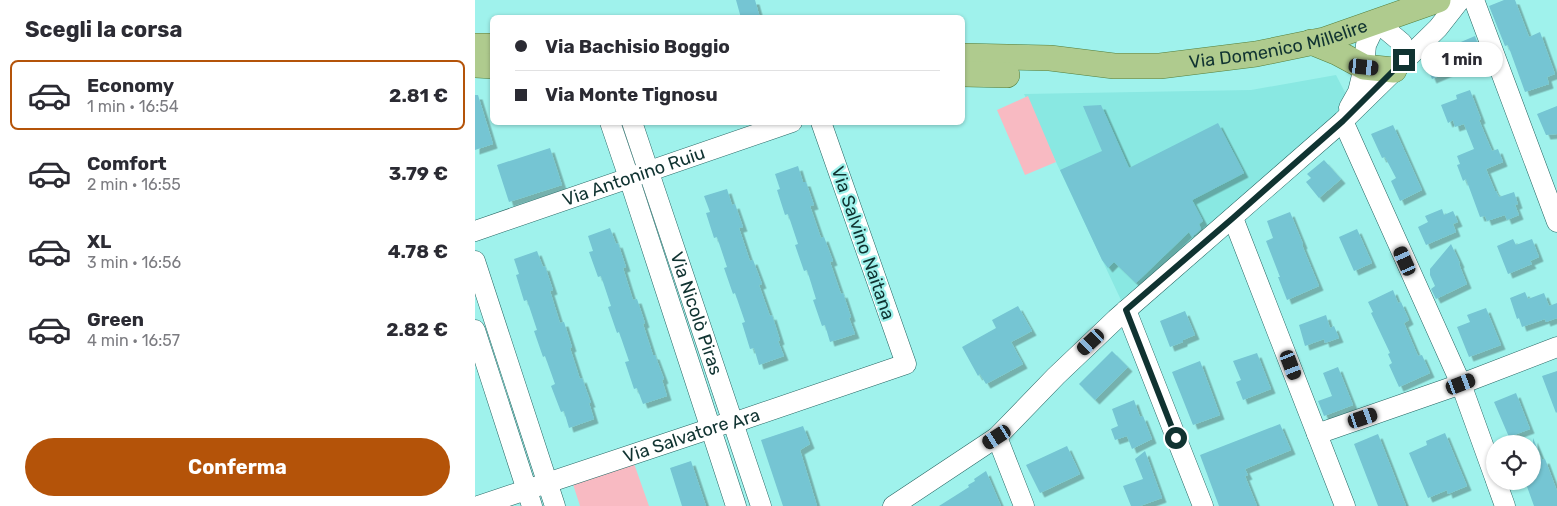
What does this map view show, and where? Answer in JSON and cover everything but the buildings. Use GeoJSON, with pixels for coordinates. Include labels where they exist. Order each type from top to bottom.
{"type":"FeatureCollection","features":[{"type":"Feature","properties":{"kind":"main road","name":"Via Domenico Millelire"},"geometry":{"type":"LineString","coordinates":[[1114,66],[1159,66],[1256,54],[1324,40],[1438,0]]}},
{"type":"Feature","properties":{"kind":"main road"},"geometry":{"type":"LineString","coordinates":[[1311,42],[1338,53],[1364,67],[1399,65]]}},
{"type":"Feature","properties":{"kind":"main road"},"geometry":{"type":"LineString","coordinates":[[475,46],[490,46]]}},
{"type":"Feature","properties":{"kind":"main road"},"geometry":{"type":"LineString","coordinates":[[965,56],[1050,58],[1114,66]]}},
{"type":"Feature","properties":{"kind":"main road"},"geometry":{"type":"LineString","coordinates":[[475,65],[490,66]]}},
{"type":"Feature","properties":{"kind":"main road"},"geometry":{"type":"LineString","coordinates":[[965,74],[1051,75],[1114,66]]}},
{"type":"Feature","properties":{"kind":"street"},"geometry":{"type":"LineString","coordinates":[[893,506],[997,437],[1056,376],[1126,310],[1343,121],[1438,28],[1460,0]]}},
{"type":"Feature","properties":{"kind":"street"},"geometry":{"type":"LineString","coordinates":[[1474,0],[1557,222]]}},
{"type":"Feature","properties":{"kind":"street"},"geometry":{"type":"LineString","coordinates":[[1343,121],[1358,92],[1364,67],[1366,45],[1377,22],[1402,43],[1399,65]]}},
{"type":"Feature","properties":{"kind":"street"},"geometry":{"type":"LineString","coordinates":[[1343,121],[1461,384],[1486,453]]}},
{"type":"Feature","properties":{"kind":"street","name":"Via Nicolò Piras"},"geometry":{"type":"LineString","coordinates":[[610,125],[735,506]]}},
{"type":"Feature","properties":{"kind":"street","name":"Via Nicolò Piras"},"geometry":{"type":"LineString","coordinates":[[633,125],[761,506]]}},
{"type":"Feature","properties":{"kind":"street","name":"Via Antonino Ruiu"},"geometry":{"type":"LineString","coordinates":[[475,231],[783,125]]}},
{"type":"Feature","properties":{"kind":"street","name":"Via Salvino Naitana"},"geometry":{"type":"LineString","coordinates":[[822,125],[904,360]]}},
{"type":"Feature","properties":{"kind":"street"},"geometry":{"type":"LineString","coordinates":[[1233,218],[1345,506]]}},
{"type":"Feature","properties":{"kind":"street"},"geometry":{"type":"LineString","coordinates":[[475,260],[555,506]]}},
{"type":"Feature","properties":{"kind":"street"},"geometry":{"type":"LineString","coordinates":[[1126,310],[1203,506]]}},
{"type":"Feature","properties":{"kind":"street"},"geometry":{"type":"LineString","coordinates":[[475,330],[527,492]]}},
{"type":"Feature","properties":{"kind":"street"},"geometry":{"type":"LineString","coordinates":[[1317,434],[1461,384],[1557,348]]}},
{"type":"Feature","properties":{"kind":"street","name":"Via Salvatore Ara"},"geometry":{"type":"LineString","coordinates":[[478,506],[527,492],[546,478],[709,424],[724,424],[731,418],[904,360]]}},
{"type":"Feature","properties":{"kind":"street"},"geometry":{"type":"LineString","coordinates":[[997,437],[1024,506]]}},
{"type":"Feature","properties":{"kind":"street"},"geometry":{"type":"LineString","coordinates":[[1499,490],[1505,506]]}},
{"type":"Feature","properties":{"kind":"street","name":"Via Salvatore Ara"},"geometry":{"type":"LineString","coordinates":[[475,495],[527,492]]}},
{"type":"Feature","properties":{"kind":"shaded area"},"geometry":{"type":"Polygon","coordinates":[[[1336,75],[1351,104],[1121,300],[1024,94],[1251,90],[1336,75]]]}},
{"type":"Feature","properties":{"kind":"shaded area"},"geometry":{"type":"Polygon","coordinates":[[[1028,96],[1056,162],[1025,175],[997,110],[1028,96]]]}},
{"type":"Feature","properties":{"kind":"shaded area"},"geometry":{"type":"Polygon","coordinates":[[[631,455],[649,506],[580,506],[570,475],[631,455]]]}},
{"type":"Feature","properties":{"kind":"route"},"geometry":{"type":"LineString","coordinates":[[1176,438],[1126,310],[1343,121],[1404,60]]}}]}
